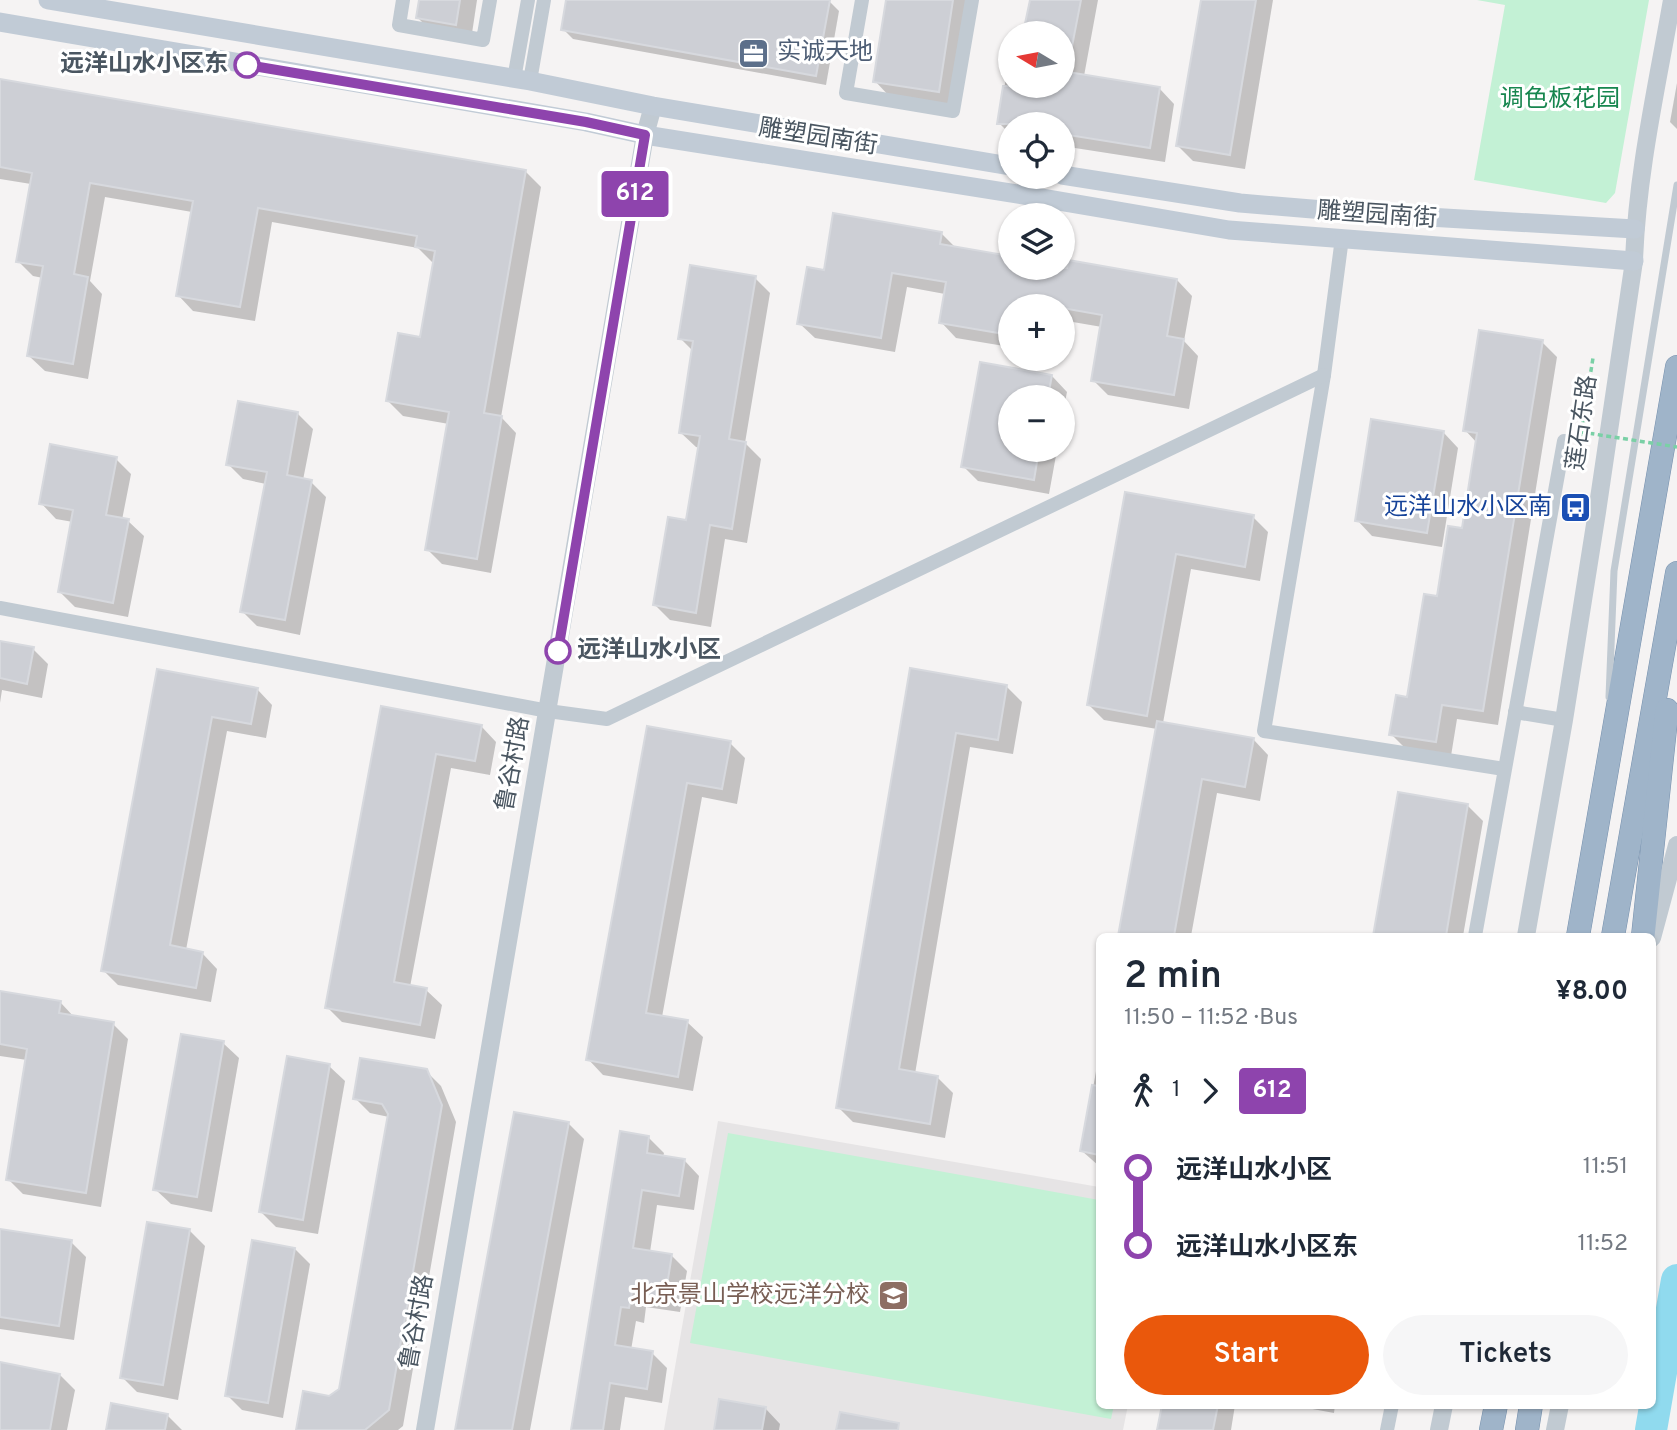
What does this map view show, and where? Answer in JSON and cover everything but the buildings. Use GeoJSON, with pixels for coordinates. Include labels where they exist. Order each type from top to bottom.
{"type":"FeatureCollection","features":[{"type":"Feature","properties":{"kind":"highway"},"geometry":{"type":"LineString","coordinates":[[1579,933],[1677,367]]}},
{"type":"Feature","properties":{"kind":"highway"},"geometry":{"type":"LineString","coordinates":[[1615,933],[1677,573]]}},
{"type":"Feature","properties":{"kind":"highway"},"geometry":{"type":"LineString","coordinates":[[1643,933],[1677,621]]}},
{"type":"Feature","properties":{"kind":"highway"},"geometry":{"type":"LineString","coordinates":[[1491,1430],[1495,1409]]}},
{"type":"Feature","properties":{"kind":"highway"},"geometry":{"type":"LineString","coordinates":[[1527,1430],[1530,1409]]}},
{"type":"Feature","properties":{"kind":"main road","name":"雕塑园南街"},"geometry":{"type":"LineString","coordinates":[[48,0],[998,164]]}},
{"type":"Feature","properties":{"kind":"main road","name":"雕塑园南街"},"geometry":{"type":"LineString","coordinates":[[0,22],[586,122],[645,135],[1230,230],[1634,261]]}},
{"type":"Feature","properties":{"kind":"main road","name":"雕塑园南街"},"geometry":{"type":"LineString","coordinates":[[1075,177],[1240,203],[1635,229]]}},
{"type":"Feature","properties":{"kind":"street"},"geometry":{"type":"LineString","coordinates":[[403,0],[399,25],[483,40],[490,0]]}},
{"type":"Feature","properties":{"kind":"street"},"geometry":{"type":"LineString","coordinates":[[522,80],[528,0]]}},
{"type":"Feature","properties":{"kind":"street"},"geometry":{"type":"LineString","coordinates":[[522,80],[544,0]]}},
{"type":"Feature","properties":{"kind":"street"},"geometry":{"type":"LineString","coordinates":[[862,0],[846,93],[953,111],[972,0]]}},
{"type":"Feature","properties":{"kind":"street","name":"莲石东路"},"geometry":{"type":"LineString","coordinates":[[1527,933],[1564,720],[1634,261],[1643,164],[1672,0]]}},
{"type":"Feature","properties":{"kind":"street","name":"鲁谷村路"},"geometry":{"type":"LineString","coordinates":[[425,1430],[645,135],[653,106]]}},
{"type":"Feature","properties":{"kind":"street"},"geometry":{"type":"LineString","coordinates":[[1342,238],[1324,375],[1264,731],[1504,769]]}},
{"type":"Feature","properties":{"kind":"street"},"geometry":{"type":"LineString","coordinates":[[0,608],[548,711],[607,719],[1324,375]]}},
{"type":"Feature","properties":{"kind":"street"},"geometry":{"type":"LineString","coordinates":[[1476,933],[1564,441]]}},
{"type":"Feature","properties":{"kind":"street"},"geometry":{"type":"LineString","coordinates":[[1515,712],[1564,720]]}},
{"type":"Feature","properties":{"kind":"street"},"geometry":{"type":"LineString","coordinates":[[1653,933],[1677,845]]}},
{"type":"Feature","properties":{"kind":"street"},"geometry":{"type":"LineString","coordinates":[[1387,1430],[1391,1409]]}},
{"type":"Feature","properties":{"kind":"street"},"geometry":{"type":"LineString","coordinates":[[1439,1430],[1443,1409]]}},
{"type":"Feature","properties":{"kind":"street"},"geometry":{"type":"LineString","coordinates":[[1555,1430],[1559,1409]]}},
{"type":"Feature","properties":{"kind":"lane"},"geometry":{"type":"LineString","coordinates":[[1605,778],[1614,571],[1677,185]]}},
{"type":"Feature","properties":{"kind":"path"},"geometry":{"type":"LineString","coordinates":[[1581,432],[1677,447]]}},
{"type":"Feature","properties":{"kind":"shaded area","name":"北京景山学校远洋分校"},"geometry":{"type":"Polygon","coordinates":[[[718,1121],[1096,1186],[1096,1409],[1127,1409],[1123,1430],[664,1430],[718,1121]]]}},
{"type":"Feature","properties":{"kind":"green space","name":"调色板花园"},"geometry":{"type":"Polygon","coordinates":[[[1477,0],[1649,0],[1615,193],[1606,203],[1474,180],[1505,5],[1477,0]]]}},
{"type":"Feature","properties":{"kind":"green space","name":"北京景山学校远洋分校"},"geometry":{"type":"Polygon","coordinates":[[[728,1133],[1096,1199],[1096,1409],[1113,1409],[1111,1419],[690,1343],[728,1133]]]}},
{"type":"Feature","properties":{"kind":"waterway"},"geometry":{"type":"LineString","coordinates":[[1656,1401],[1677,1280]]}},
{"type":"Feature","properties":{"kind":"waterway"},"geometry":{"type":"LineString","coordinates":[[1651,1430],[1655,1409]]}},
{"type":"Feature","properties":{"kind":"bus line","name":"612"},"geometry":{"type":"LineString","coordinates":[[247,65],[586,122],[645,135],[558,651]]}},
{"type":"Feature","properties":{"kind":"place","name":"实诚天地"},"geometry":{"type":"Point","coordinates":[754,53]}},
{"type":"Feature","properties":{"kind":"place","name":"远洋山水小区东"},"geometry":{"type":"Point","coordinates":[247,65]}},
{"type":"Feature","properties":{"kind":"place","name":"远洋山水小区南"},"geometry":{"type":"Point","coordinates":[1575,508]}},
{"type":"Feature","properties":{"kind":"place","name":"远洋山水小区"},"geometry":{"type":"Point","coordinates":[558,651]}},
{"type":"Feature","properties":{"kind":"place","name":"北京景山学校远洋分校"},"geometry":{"type":"Point","coordinates":[893,1296]}}]}
